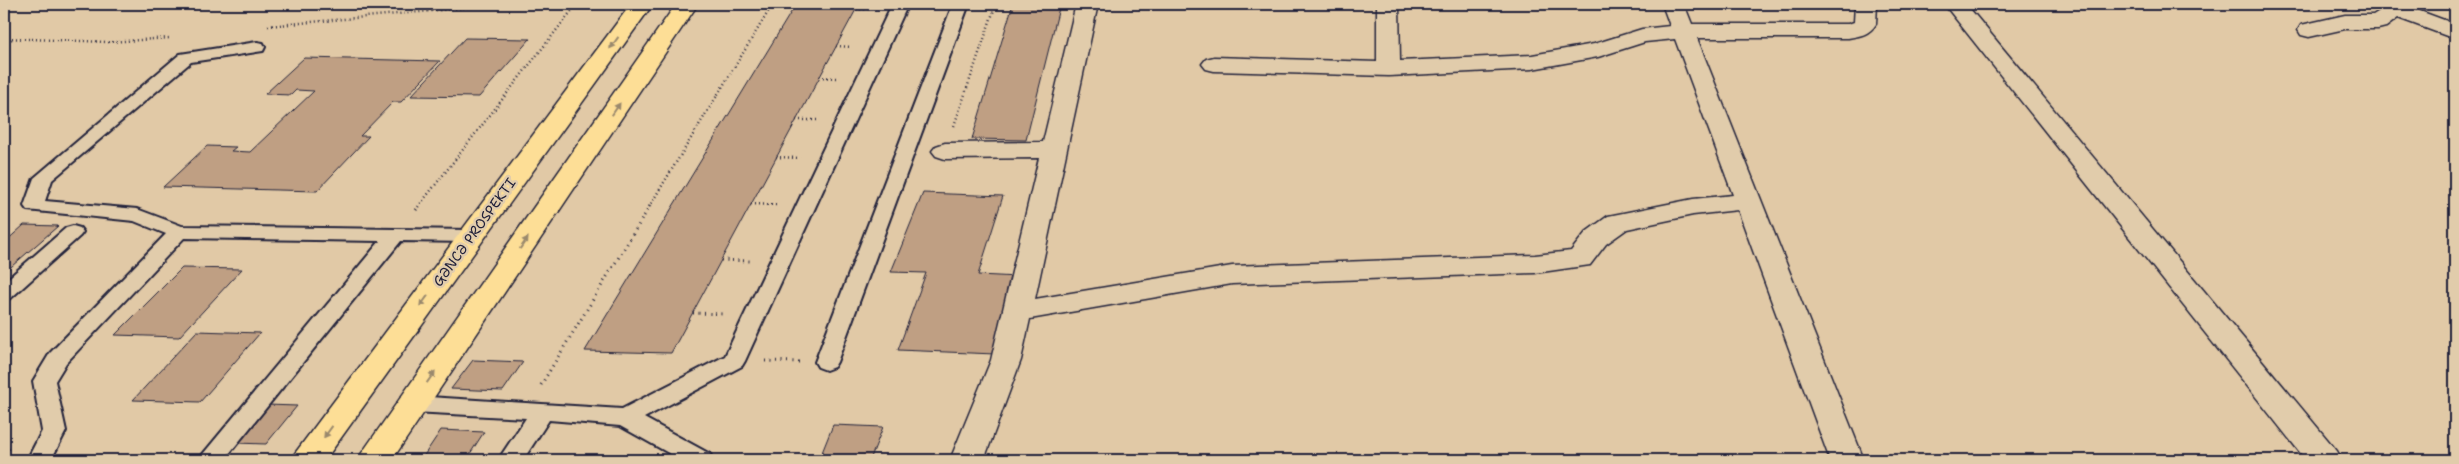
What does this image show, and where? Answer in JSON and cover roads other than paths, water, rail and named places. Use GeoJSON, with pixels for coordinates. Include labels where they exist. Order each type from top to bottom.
{"type":"FeatureCollection","features":[{"type":"Feature","properties":{"kind":"main road","name":"GƏNCƏ PROSPEKTI"},"geometry":{"type":"LineString","coordinates":[[307,460],[642,4]]}},
{"type":"Feature","properties":{"kind":"main road"},"geometry":{"type":"LineString","coordinates":[[374,460],[687,4]]}},
{"type":"Feature","properties":{"kind":"street"},"geometry":{"type":"LineString","coordinates":[[967,460],[1006,360],[1019,311],[1086,4]]}},
{"type":"Feature","properties":{"kind":"street"},"geometry":{"type":"LineString","coordinates":[[1388,4],[1389,69]]}},
{"type":"Feature","properties":{"kind":"street"},"geometry":{"type":"LineString","coordinates":[[1674,4],[1847,460]]}},
{"type":"Feature","properties":{"kind":"street"},"geometry":{"type":"LineString","coordinates":[[1214,64],[1389,69],[1532,62],[1598,50],[1642,36],[1685,31],[1848,31],[1859,29],[1865,24],[1866,4]]}},
{"type":"Feature","properties":{"kind":"street"},"geometry":{"type":"LineString","coordinates":[[1955,4],[2325,460]]}},
{"type":"Feature","properties":{"kind":"street"},"geometry":{"type":"LineString","coordinates":[[2309,30],[2345,22],[2378,22],[2391,7],[2455,32]]}},
{"type":"Feature","properties":{"kind":"street"},"geometry":{"type":"LineString","coordinates":[[945,151],[1055,150]]}},
{"type":"Feature","properties":{"kind":"street"},"geometry":{"type":"LineString","coordinates":[[1019,311],[1232,275],[1535,264],[1580,259],[1596,238],[1618,222],[1694,207],[1749,200]]}},
{"type":"Feature","properties":{"kind":"lane"},"geometry":{"type":"LineString","coordinates":[[625,418],[734,361],[900,4]]}},
{"type":"Feature","properties":{"kind":"lane"},"geometry":{"type":"LineString","coordinates":[[826,362],[961,4]]}},
{"type":"Feature","properties":{"kind":"lane"},"geometry":{"type":"LineString","coordinates":[[257,47],[186,58],[43,178],[34,206],[137,215],[179,232],[471,236]]}},
{"type":"Feature","properties":{"kind":"lane"},"geometry":{"type":"LineString","coordinates":[[4,293],[73,232]]}},
{"type":"Feature","properties":{"kind":"lane"},"geometry":{"type":"LineString","coordinates":[[39,460],[54,431],[44,381],[58,358],[179,232]]}},
{"type":"Feature","properties":{"kind":"lane"},"geometry":{"type":"LineString","coordinates":[[210,460],[395,236]]}},
{"type":"Feature","properties":{"kind":"lane"},"geometry":{"type":"LineString","coordinates":[[412,404],[534,410],[625,418],[701,460]]}},
{"type":"Feature","properties":{"kind":"lane"},"geometry":{"type":"LineString","coordinates":[[510,460],[534,410]]}}]}
